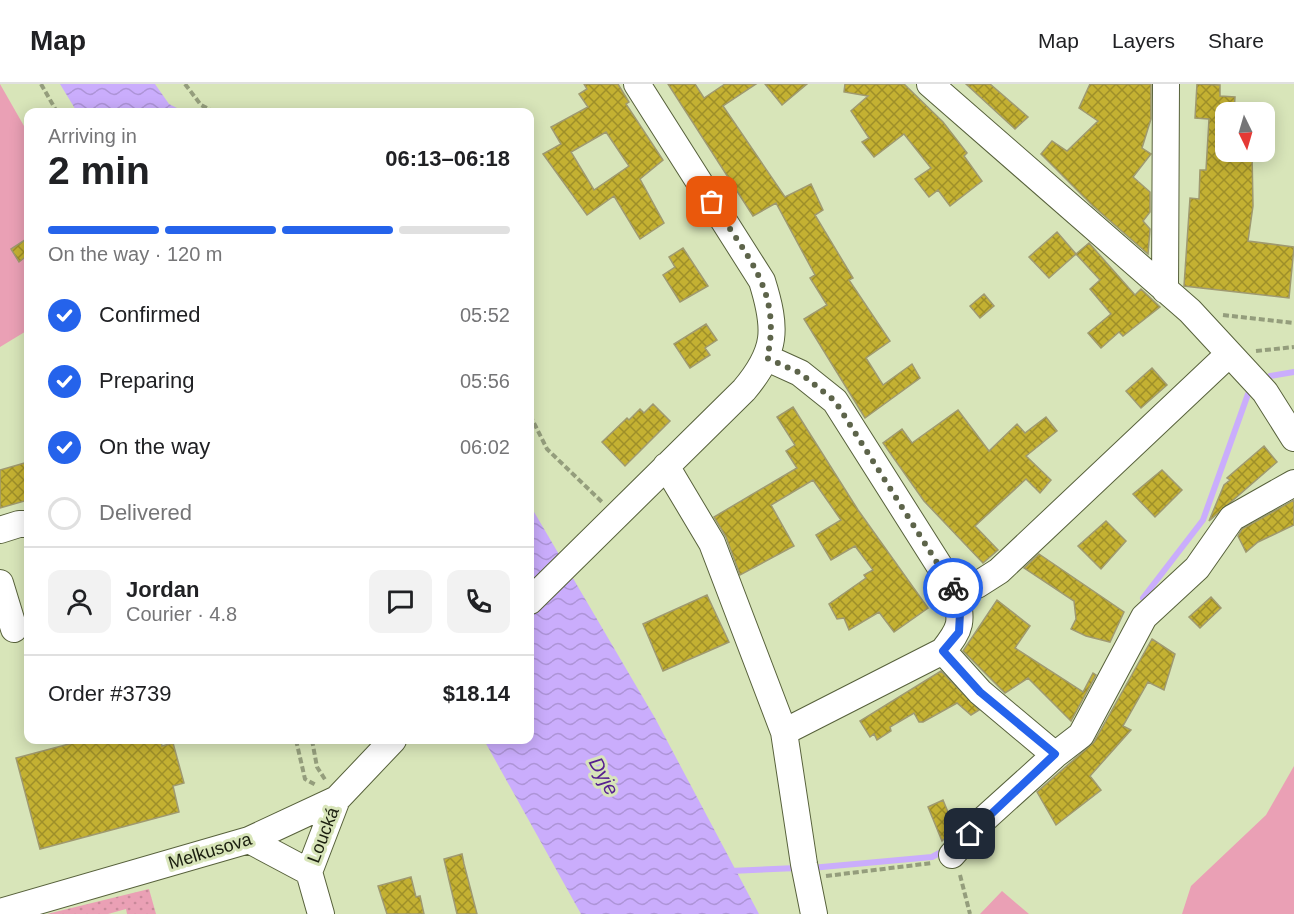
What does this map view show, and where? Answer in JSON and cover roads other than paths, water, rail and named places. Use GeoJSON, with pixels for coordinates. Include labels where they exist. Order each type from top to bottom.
{"type":"FeatureCollection","features":[{"type":"Feature","properties":{"kind":"street"},"geometry":{"type":"LineString","coordinates":[[534,597],[584,545],[744,390],[767,358],[773,333],[771,310],[762,281],[637,84]]}},
{"type":"Feature","properties":{"kind":"street"},"geometry":{"type":"LineString","coordinates":[[930,84],[1190,311],[1259,386],[1294,438]]}},
{"type":"Feature","properties":{"kind":"street"},"geometry":{"type":"LineString","coordinates":[[1165,290],[1166,84]]}},
{"type":"Feature","properties":{"kind":"street"},"geometry":{"type":"LineString","coordinates":[[956,592],[977,585],[999,571],[1228,354]]}},
{"type":"Feature","properties":{"kind":"street"},"geometry":{"type":"LineString","coordinates":[[767,358],[800,373],[835,401],[956,592],[960,613],[959,632],[943,651],[784,732]]}},
{"type":"Feature","properties":{"kind":"street"},"geometry":{"type":"LineString","coordinates":[[666,466],[712,543],[784,732],[805,871],[814,914]]}},
{"type":"Feature","properties":{"kind":"street"},"geometry":{"type":"LineString","coordinates":[[956,851],[982,822],[1055,754],[1081,735],[1144,617],[1197,568],[1232,518],[1294,483]]}},
{"type":"Feature","properties":{"kind":"street"},"geometry":{"type":"LineString","coordinates":[[0,530],[24,524]]}},
{"type":"Feature","properties":{"kind":"street"},"geometry":{"type":"LineString","coordinates":[[0,584],[14,629]]}},
{"type":"Feature","properties":{"kind":"street"},"geometry":{"type":"LineString","coordinates":[[943,651],[980,692],[1055,754]]}},
{"type":"Feature","properties":{"kind":"street","name":"Melkusova"},"geometry":{"type":"LineString","coordinates":[[0,912],[249,840],[337,799],[389,744]]}},
{"type":"Feature","properties":{"kind":"street","name":"Loucká"},"geometry":{"type":"LineString","coordinates":[[321,914],[309,872],[337,799]]}},
{"type":"Feature","properties":{"kind":"street","name":"Loucká"},"geometry":{"type":"LineString","coordinates":[[249,840],[309,872]]}},
{"type":"Feature","properties":{"kind":"water"},"geometry":{"type":"Polygon","coordinates":[[[60,84],[155,84],[169,104],[177,108],[75,108],[60,84]]]}},
{"type":"Feature","properties":{"kind":"water","name":"Dyje"},"geometry":{"type":"Polygon","coordinates":[[[534,512],[655,718],[759,914],[581,914],[486,744],[534,744],[534,512]]]}},
{"type":"Feature","properties":{"kind":"waterway"},"geometry":{"type":"LineString","coordinates":[[1264,381],[1270,376],[1294,372]]}},
{"type":"Feature","properties":{"kind":"waterway"},"geometry":{"type":"LineString","coordinates":[[1143,598],[1203,520],[1248,394],[1254,390]]}},
{"type":"Feature","properties":{"kind":"waterway"},"geometry":{"type":"LineString","coordinates":[[811,868],[932,857],[945,850]]}},
{"type":"Feature","properties":{"kind":"waterway"},"geometry":{"type":"LineString","coordinates":[[730,871],[797,868]]}}]}
